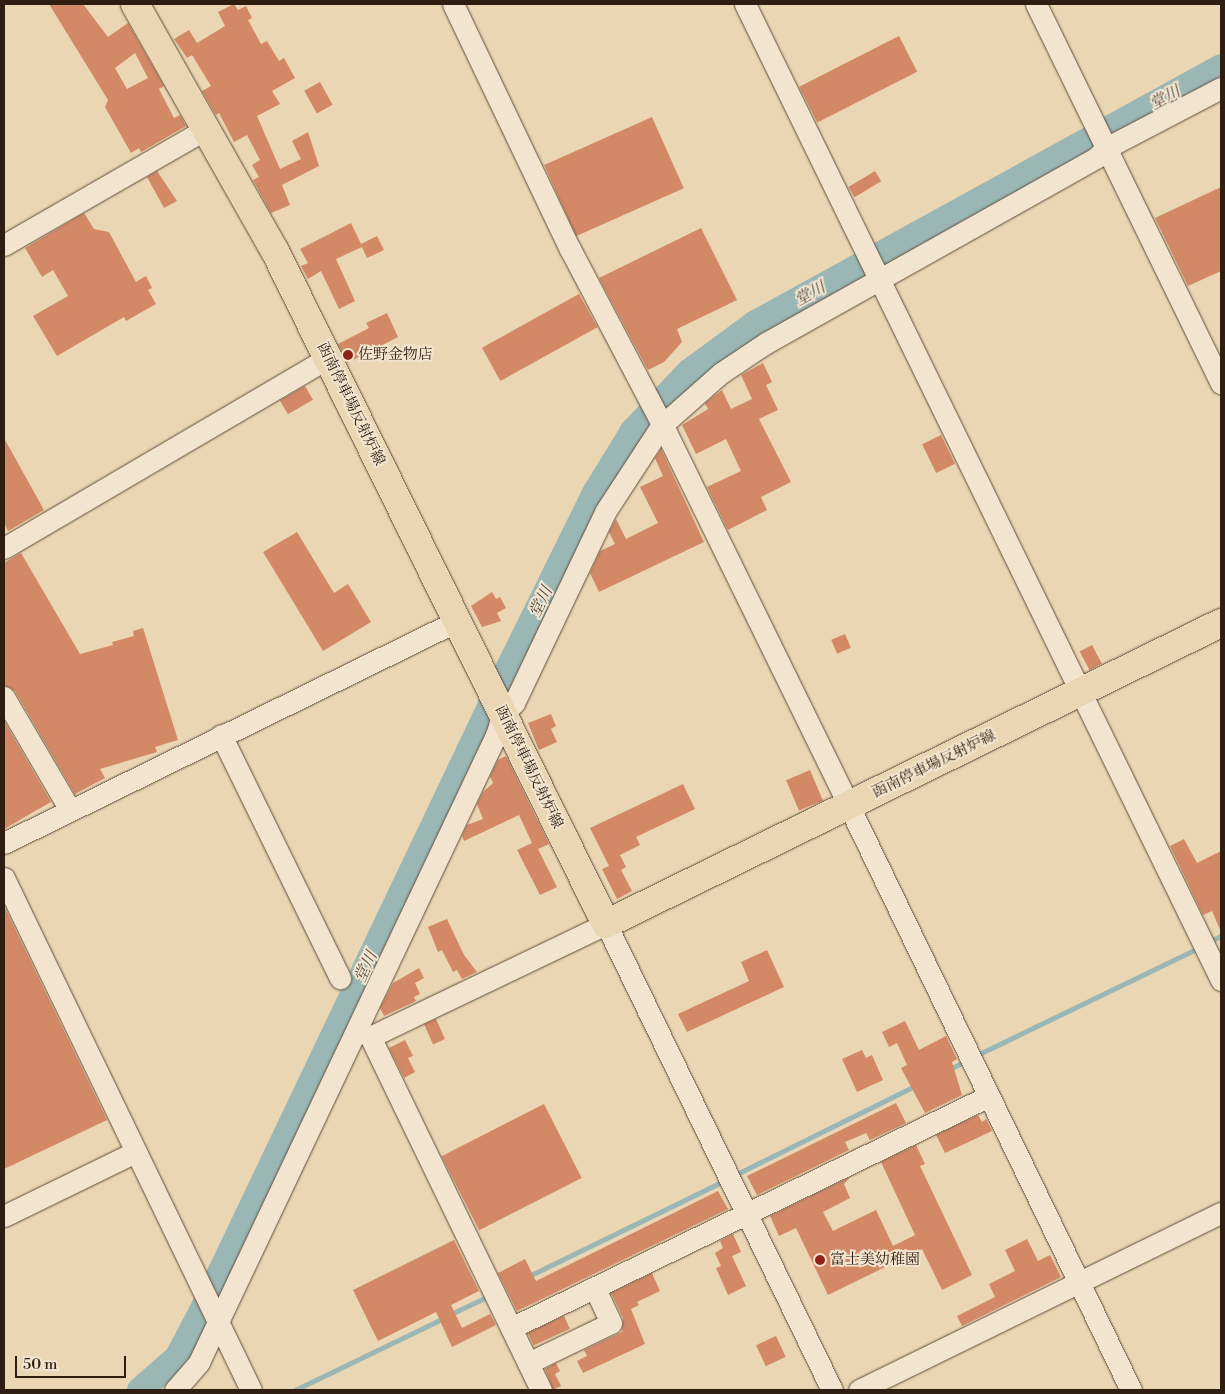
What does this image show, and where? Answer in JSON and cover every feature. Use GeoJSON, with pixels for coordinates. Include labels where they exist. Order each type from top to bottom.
{"type":"FeatureCollection","features":[{"type":"Feature","properties":{"kind":"main road","name":"函南停車場反射炉線"},"geometry":{"type":"LineString","coordinates":[[135,4],[275,251],[459,620],[606,924],[1221,623]]}},
{"type":"Feature","properties":{"kind":"street"},"geometry":{"type":"LineString","coordinates":[[453,4],[849,806],[1131,1390]]}},
{"type":"Feature","properties":{"kind":"street"},"geometry":{"type":"LineString","coordinates":[[745,4],[880,277],[1221,980]]}},
{"type":"Feature","properties":{"kind":"street"},"geometry":{"type":"LineString","coordinates":[[1036,4],[1221,383]]}},
{"type":"Feature","properties":{"kind":"street"},"geometry":{"type":"LineString","coordinates":[[175,1390],[199,1362],[218,1320],[364,1032],[504,714],[514,703],[605,512],[660,423],[737,361],[1106,148],[1221,88]]}},
{"type":"Feature","properties":{"kind":"street"},"geometry":{"type":"LineString","coordinates":[[4,245],[206,129]]}},
{"type":"Feature","properties":{"kind":"street"},"geometry":{"type":"LineString","coordinates":[[4,548],[328,358]]}},
{"type":"Feature","properties":{"kind":"street"},"geometry":{"type":"LineString","coordinates":[[4,843],[459,620]]}},
{"type":"Feature","properties":{"kind":"street"},"geometry":{"type":"LineString","coordinates":[[4,697],[70,810]]}},
{"type":"Feature","properties":{"kind":"street"},"geometry":{"type":"LineString","coordinates":[[221,735],[340,978]]}},
{"type":"Feature","properties":{"kind":"street"},"geometry":{"type":"LineString","coordinates":[[4,878],[251,1390]]}},
{"type":"Feature","properties":{"kind":"street"},"geometry":{"type":"LineString","coordinates":[[364,1032],[606,924],[832,1390]]}},
{"type":"Feature","properties":{"kind":"street"},"geometry":{"type":"LineString","coordinates":[[364,1032],[541,1390]]}},
{"type":"Feature","properties":{"kind":"street"},"geometry":{"type":"LineString","coordinates":[[511,1328],[989,1096]]}},
{"type":"Feature","properties":{"kind":"street"},"geometry":{"type":"LineString","coordinates":[[4,1216],[135,1152]]}},
{"type":"Feature","properties":{"kind":"street"},"geometry":{"type":"LineString","coordinates":[[858,1390],[1079,1284],[1221,1213]]}},
{"type":"Feature","properties":{"kind":"street"},"geometry":{"type":"LineString","coordinates":[[528,1363],[611,1323],[595,1288]]}},
{"type":"Feature","properties":{"kind":"building"},"geometry":{"type":"Polygon","coordinates":[[[49,4],[83,4],[108,37],[128,23],[164,86],[159,89],[174,118],[180,115],[186,126],[141,152],[139,148],[131,153],[105,107],[108,100],[49,4]],[[135,53],[115,68],[127,89],[148,78],[135,53]]]}},
{"type":"Feature","properties":{"kind":"building"},"geometry":{"type":"Polygon","coordinates":[[[234,4],[238,10],[246,6],[252,18],[248,20],[261,44],[267,41],[279,61],[284,58],[295,78],[272,91],[280,104],[257,116],[280,169],[301,159],[292,141],[308,132],[319,166],[282,185],[290,205],[271,213],[253,180],[259,177],[252,165],[260,160],[247,135],[234,142],[219,113],[216,115],[202,91],[211,86],[192,55],[187,58],[174,39],[189,30],[197,43],[225,26],[218,12],[234,4]]]}},
{"type":"Feature","properties":{"kind":"building"},"geometry":{"type":"Polygon","coordinates":[[[899,36],[917,72],[817,122],[799,87],[899,36]]]}},
{"type":"Feature","properties":{"kind":"building"},"geometry":{"type":"Polygon","coordinates":[[[320,82],[333,105],[317,113],[304,91],[320,82]]]}},
{"type":"Feature","properties":{"kind":"building"},"geometry":{"type":"Polygon","coordinates":[[[652,117],[684,188],[576,236],[544,165],[652,117]]]}},
{"type":"Feature","properties":{"kind":"building"},"geometry":{"type":"Polygon","coordinates":[[[157,171],[177,201],[164,208],[147,177],[157,171]]]}},
{"type":"Feature","properties":{"kind":"building"},"geometry":{"type":"Polygon","coordinates":[[[875,171],[881,181],[855,197],[848,187],[875,171]]]}},
{"type":"Feature","properties":{"kind":"building"},"geometry":{"type":"Polygon","coordinates":[[[1221,187],[1221,271],[1188,286],[1155,218],[1221,187]]]}},
{"type":"Feature","properties":{"kind":"building"},"geometry":{"type":"Polygon","coordinates":[[[84,213],[94,229],[109,232],[136,282],[146,276],[152,288],[148,290],[156,304],[126,321],[124,317],[57,356],[33,316],[68,296],[53,270],[42,277],[25,248],[84,213]]]}},
{"type":"Feature","properties":{"kind":"building"},"geometry":{"type":"Polygon","coordinates":[[[351,223],[361,244],[377,236],[384,250],[367,258],[362,247],[336,259],[355,301],[339,309],[321,271],[308,279],[301,266],[308,263],[300,249],[351,223]]]}},
{"type":"Feature","properties":{"kind":"building"},"geometry":{"type":"Polygon","coordinates":[[[701,228],[737,300],[677,329],[682,342],[664,362],[648,370],[599,278],[701,228]]]}},
{"type":"Feature","properties":{"kind":"building"},"geometry":{"type":"Polygon","coordinates":[[[579,294],[597,327],[500,381],[482,348],[579,294]]]}},
{"type":"Feature","properties":{"kind":"building"},"geometry":{"type":"Polygon","coordinates":[[[387,313],[398,337],[347,363],[338,344],[369,328],[366,323],[387,313]]]}},
{"type":"Feature","properties":{"kind":"building"},"geometry":{"type":"Polygon","coordinates":[[[763,363],[772,382],[766,385],[778,410],[759,419],[791,482],[761,497],[767,510],[728,530],[707,487],[741,471],[726,439],[696,454],[682,425],[708,409],[705,403],[722,390],[731,409],[752,399],[741,375],[763,363]]]}},
{"type":"Feature","properties":{"kind":"building"},"geometry":{"type":"Polygon","coordinates":[[[305,386],[313,400],[288,414],[280,400],[305,386]]]}},
{"type":"Feature","properties":{"kind":"building"},"geometry":{"type":"Polygon","coordinates":[[[941,435],[955,464],[936,473],[922,444],[941,435]]]}},
{"type":"Feature","properties":{"kind":"building"},"geometry":{"type":"Polygon","coordinates":[[[4,438],[44,510],[8,531],[4,523],[4,438]]]}},
{"type":"Feature","properties":{"kind":"building"},"geometry":{"type":"Polygon","coordinates":[[[661,449],[704,542],[599,592],[590,573],[600,551],[615,544],[609,532],[616,519],[626,539],[658,523],[640,487],[663,476],[655,458],[661,449]]]}},
{"type":"Feature","properties":{"kind":"building"},"geometry":{"type":"Polygon","coordinates":[[[297,532],[334,593],[348,584],[371,622],[323,651],[263,552],[297,532]]]}},
{"type":"Feature","properties":{"kind":"building"},"geometry":{"type":"Polygon","coordinates":[[[21,553],[80,654],[113,645],[112,642],[134,636],[133,631],[143,628],[178,740],[155,747],[157,752],[100,769],[105,778],[75,794],[15,691],[4,685],[4,563],[21,553]]]}},
{"type":"Feature","properties":{"kind":"building"},"geometry":{"type":"Polygon","coordinates":[[[492,592],[496,599],[500,597],[506,608],[497,613],[501,621],[482,627],[471,606],[492,592]]]}},
{"type":"Feature","properties":{"kind":"building"},"geometry":{"type":"Polygon","coordinates":[[[845,634],[851,648],[837,654],[831,640],[845,634]]]}},
{"type":"Feature","properties":{"kind":"building"},"geometry":{"type":"Polygon","coordinates":[[[1092,645],[1102,664],[1089,670],[1080,652],[1092,645]]]}},
{"type":"Feature","properties":{"kind":"building"},"geometry":{"type":"Polygon","coordinates":[[[551,714],[556,726],[551,729],[557,742],[539,750],[528,723],[551,714]]]}},
{"type":"Feature","properties":{"kind":"building"},"geometry":{"type":"Polygon","coordinates":[[[4,721],[51,802],[4,829],[4,721]]]}},
{"type":"Feature","properties":{"kind":"building"},"geometry":{"type":"Polygon","coordinates":[[[506,756],[549,844],[538,849],[557,887],[540,895],[517,850],[532,843],[519,815],[464,841],[462,836],[467,825],[483,819],[477,804],[483,792],[493,783],[490,776],[498,760],[506,756]]]}},
{"type":"Feature","properties":{"kind":"building"},"geometry":{"type":"Polygon","coordinates":[[[810,770],[823,800],[799,811],[786,780],[810,770]]]}},
{"type":"Feature","properties":{"kind":"building"},"geometry":{"type":"Polygon","coordinates":[[[683,784],[695,809],[636,837],[640,845],[620,855],[626,867],[621,870],[632,891],[617,899],[602,869],[609,866],[590,828],[683,784]]]}},
{"type":"Feature","properties":{"kind":"building"},"geometry":{"type":"Polygon","coordinates":[[[1184,839],[1197,863],[1221,851],[1221,932],[1212,911],[1203,915],[1170,846],[1184,839]]]}},
{"type":"Feature","properties":{"kind":"building"},"geometry":{"type":"Polygon","coordinates":[[[4,906],[107,1120],[4,1169],[4,906]]]}},
{"type":"Feature","properties":{"kind":"building"},"geometry":{"type":"Polygon","coordinates":[[[447,919],[464,955],[477,972],[462,979],[457,970],[453,972],[442,950],[438,952],[428,927],[447,919]]]}},
{"type":"Feature","properties":{"kind":"building"},"geometry":{"type":"Polygon","coordinates":[[[767,950],[784,987],[687,1032],[678,1014],[749,981],[741,962],[767,950]]]}},
{"type":"Feature","properties":{"kind":"building"},"geometry":{"type":"Polygon","coordinates":[[[419,968],[424,978],[415,983],[420,994],[414,997],[416,1001],[384,1016],[380,1008],[393,983],[419,968]]]}},
{"type":"Feature","properties":{"kind":"building"},"geometry":{"type":"Polygon","coordinates":[[[436,1019],[445,1039],[433,1044],[424,1024],[436,1019]]]}},
{"type":"Feature","properties":{"kind":"building"},"geometry":{"type":"Polygon","coordinates":[[[905,1021],[919,1050],[946,1036],[957,1059],[952,1062],[962,1095],[925,1113],[901,1068],[907,1065],[897,1043],[889,1047],[882,1032],[905,1021]]]}},
{"type":"Feature","properties":{"kind":"building"},"geometry":{"type":"Polygon","coordinates":[[[405,1040],[413,1056],[408,1058],[415,1072],[404,1078],[389,1048],[405,1040]]]}},
{"type":"Feature","properties":{"kind":"building"},"geometry":{"type":"Polygon","coordinates":[[[862,1050],[866,1058],[872,1055],[883,1080],[857,1092],[842,1059],[862,1050]]]}},
{"type":"Feature","properties":{"kind":"building"},"geometry":{"type":"Polygon","coordinates":[[[896,1103],[906,1123],[870,1140],[866,1133],[845,1142],[849,1150],[757,1195],[747,1176],[896,1103]]]}},
{"type":"Feature","properties":{"kind":"building"},"geometry":{"type":"Polygon","coordinates":[[[544,1104],[582,1178],[479,1230],[442,1156],[544,1104]]]}},
{"type":"Feature","properties":{"kind":"building"},"geometry":{"type":"Polygon","coordinates":[[[978,1115],[982,1122],[986,1119],[992,1131],[945,1153],[936,1135],[978,1115]]]}},
{"type":"Feature","properties":{"kind":"building"},"geometry":{"type":"Polygon","coordinates":[[[916,1145],[925,1164],[920,1166],[972,1275],[942,1290],[922,1249],[828,1295],[796,1228],[779,1236],[770,1216],[850,1177],[844,1184],[850,1198],[823,1212],[833,1231],[876,1210],[893,1246],[915,1235],[881,1162],[916,1145]]]}},
{"type":"Feature","properties":{"kind":"building"},"geometry":{"type":"Polygon","coordinates":[[[718,1191],[728,1209],[517,1311],[498,1273],[525,1259],[536,1281],[718,1191]]]}},
{"type":"Feature","properties":{"kind":"building"},"geometry":{"type":"Polygon","coordinates":[[[733,1234],[741,1252],[732,1256],[746,1286],[728,1295],[716,1268],[721,1266],[715,1253],[723,1248],[720,1241],[733,1234]]]}},
{"type":"Feature","properties":{"kind":"building"},"geometry":{"type":"Polygon","coordinates":[[[1027,1239],[1038,1261],[1050,1255],[1061,1277],[962,1326],[957,1316],[995,1297],[989,1284],[1015,1271],[1005,1250],[1027,1239]]]}},
{"type":"Feature","properties":{"kind":"building"},"geometry":{"type":"Polygon","coordinates":[[[454,1240],[479,1291],[451,1305],[462,1328],[490,1314],[496,1325],[452,1347],[436,1312],[378,1341],[353,1290],[454,1240]]]}},
{"type":"Feature","properties":{"kind":"building"},"geometry":{"type":"Polygon","coordinates":[[[652,1273],[660,1291],[637,1302],[639,1305],[631,1309],[645,1344],[583,1373],[577,1361],[587,1356],[584,1350],[622,1332],[623,1318],[611,1293],[652,1273]]]}},
{"type":"Feature","properties":{"kind":"building"},"geometry":{"type":"Polygon","coordinates":[[[564,1316],[570,1329],[534,1346],[528,1333],[564,1316]]]}},
{"type":"Feature","properties":{"kind":"building"},"geometry":{"type":"Polygon","coordinates":[[[776,1336],[786,1357],[766,1366],[756,1345],[776,1336]]]}},
{"type":"Feature","properties":{"kind":"building"},"geometry":{"type":"Polygon","coordinates":[[[556,1363],[560,1371],[555,1374],[561,1386],[553,1390],[545,1369],[556,1363]]]}},
{"type":"Feature","properties":{"kind":"waterway","name":"堂川"},"geometry":{"type":"LineString","coordinates":[[140,1390],[177,1358],[202,1311],[509,667],[595,493],[633,431],[689,372],[754,324],[1221,67]]}},
{"type":"Feature","properties":{"kind":"waterway"},"geometry":{"type":"LineString","coordinates":[[1209,942],[1221,936]]}},
{"type":"Feature","properties":{"kind":"waterway"},"geometry":{"type":"LineString","coordinates":[[975,1056],[1200,947]]}},
{"type":"Feature","properties":{"kind":"waterway"},"geometry":{"type":"LineString","coordinates":[[948,1070],[966,1061]]}},
{"type":"Feature","properties":{"kind":"waterway"},"geometry":{"type":"LineString","coordinates":[[739,1173],[917,1085]]}},
{"type":"Feature","properties":{"kind":"waterway"},"geometry":{"type":"LineString","coordinates":[[527,1277],[724,1181]]}},
{"type":"Feature","properties":{"kind":"waterway"},"geometry":{"type":"LineString","coordinates":[[451,1314],[489,1296]]}},
{"type":"Feature","properties":{"kind":"waterway"},"geometry":{"type":"LineString","coordinates":[[295,1390],[444,1318]]}},
{"type":"Feature","properties":{"kind":"place","name":"佐野金物店"},"geometry":{"type":"Point","coordinates":[348,355]}},
{"type":"Feature","properties":{"kind":"place","name":"富士美幼稚園"},"geometry":{"type":"Point","coordinates":[820,1260]}}]}
